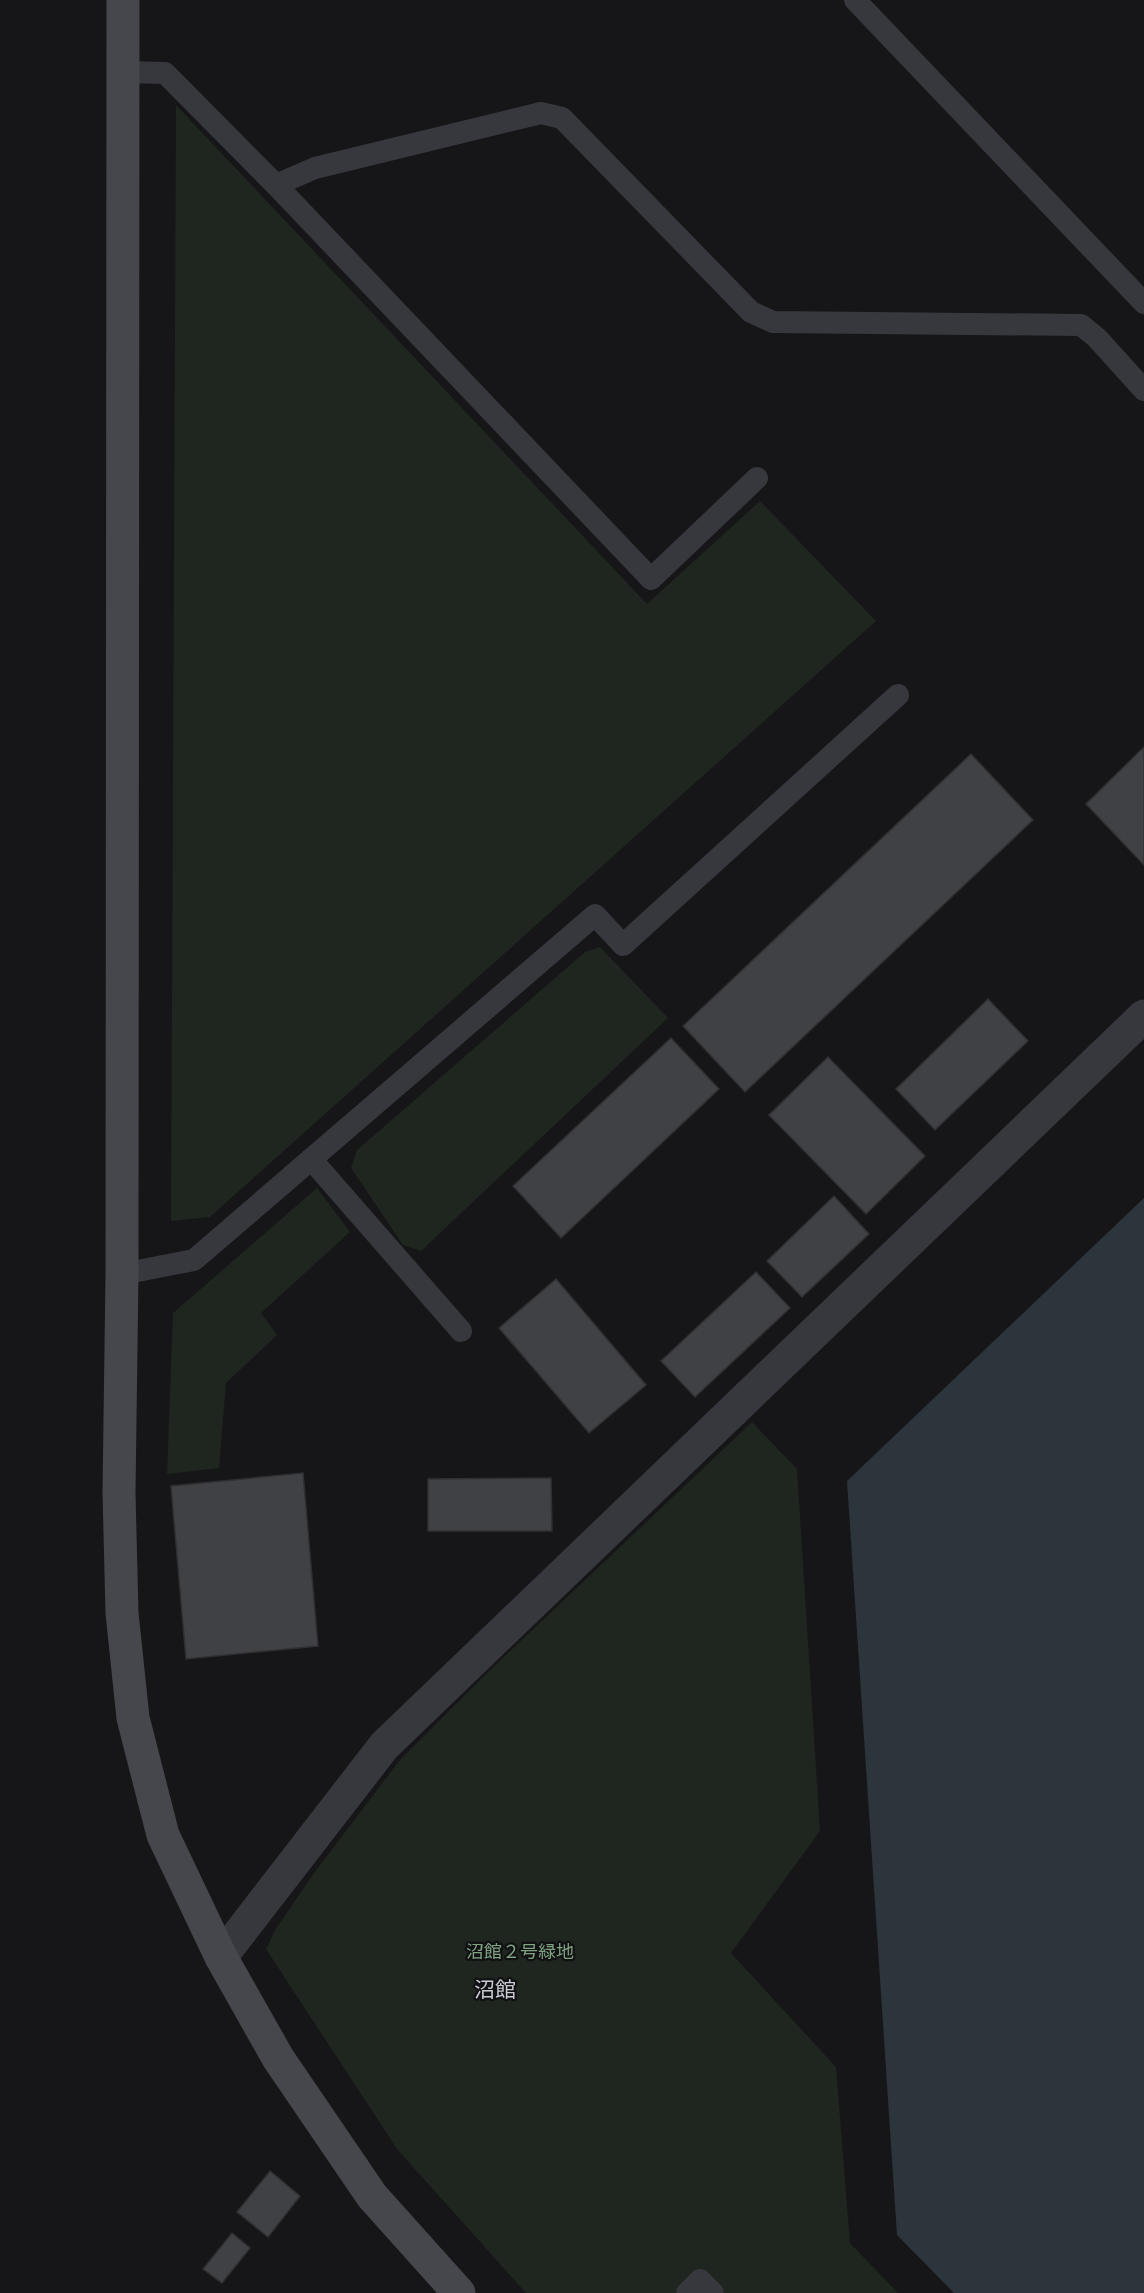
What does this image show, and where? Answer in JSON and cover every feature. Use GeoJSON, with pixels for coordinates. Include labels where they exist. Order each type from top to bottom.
{"type":"FeatureCollection","features":[{"type":"Feature","properties":{"kind":"street"},"geometry":{"type":"LineString","coordinates":[[123,0],[122,1274],[119,1493],[122,1612],[134,1718],[164,1835],[221,1957],[278,2058],[372,2196],[459,2293]]}},
{"type":"Feature","properties":{"kind":"street"},"geometry":{"type":"LineString","coordinates":[[221,1957],[384,1746],[1144,1016]]}},
{"type":"Feature","properties":{"kind":"lane"},"geometry":{"type":"LineString","coordinates":[[855,0],[1144,303]]}},
{"type":"Feature","properties":{"kind":"lane"},"geometry":{"type":"LineString","coordinates":[[123,72],[165,73],[276,185],[651,579],[757,478]]}},
{"type":"Feature","properties":{"kind":"lane"},"geometry":{"type":"LineString","coordinates":[[276,185],[315,168],[541,113],[562,118],[751,312],[773,322],[1081,326],[1097,338],[1144,390]]}},
{"type":"Feature","properties":{"kind":"lane"},"geometry":{"type":"LineString","coordinates":[[122,1274],[194,1260],[594,915],[623,945],[898,695]]}},
{"type":"Feature","properties":{"kind":"lane"},"geometry":{"type":"LineString","coordinates":[[311,1159],[461,1331]]}},
{"type":"Feature","properties":{"kind":"lane"},"geometry":{"type":"LineString","coordinates":[[687,2293],[700,2280],[713,2293]]}},
{"type":"Feature","properties":{"kind":"green space"},"geometry":{"type":"Polygon","coordinates":[[[176,105],[647,604],[760,501],[876,621],[210,1217],[171,1221],[176,105]]]}},
{"type":"Feature","properties":{"kind":"green space"},"geometry":{"type":"Polygon","coordinates":[[[600,947],[668,1018],[421,1251],[403,1245],[351,1168],[357,1150],[585,952],[600,947]]]}},
{"type":"Feature","properties":{"kind":"green space"},"geometry":{"type":"Polygon","coordinates":[[[317,1188],[350,1232],[261,1313],[277,1335],[226,1383],[219,1468],[167,1474],[173,1313],[317,1188]]]}},
{"type":"Feature","properties":{"kind":"green space","name":"沼館２号緑地"},"geometry":{"type":"Polygon","coordinates":[[[752,1422],[797,1469],[820,1831],[731,1953],[836,2067],[850,2243],[898,2293],[526,2293],[397,2149],[266,1949],[275,1930],[314,1873],[399,1761],[489,1671],[752,1422]]]}},
{"type":"Feature","properties":{"kind":"shaded area"},"geometry":{"type":"Polygon","coordinates":[[[1144,1198],[1144,2293],[954,2293],[897,2235],[847,1481],[1144,1198]]]}},
{"type":"Feature","properties":{"kind":"building"},"geometry":{"type":"Polygon","coordinates":[[[1144,747],[1144,865],[1086,804],[1144,747]]]}},
{"type":"Feature","properties":{"kind":"building"},"geometry":{"type":"Polygon","coordinates":[[[971,754],[1033,820],[745,1092],[683,1026],[971,754]]]}},
{"type":"Feature","properties":{"kind":"building"},"geometry":{"type":"Polygon","coordinates":[[[988,999],[1028,1041],[935,1130],[896,1089],[988,999]]]}},
{"type":"Feature","properties":{"kind":"building"},"geometry":{"type":"Polygon","coordinates":[[[671,1038],[719,1089],[561,1238],[513,1186],[671,1038]]]}},
{"type":"Feature","properties":{"kind":"building"},"geometry":{"type":"Polygon","coordinates":[[[828,1057],[925,1156],[866,1214],[769,1115],[828,1057]]]}},
{"type":"Feature","properties":{"kind":"building"},"geometry":{"type":"Polygon","coordinates":[[[834,1196],[869,1234],[802,1297],[767,1261],[834,1196]]]}},
{"type":"Feature","properties":{"kind":"building"},"geometry":{"type":"Polygon","coordinates":[[[756,1272],[790,1308],[695,1397],[661,1361],[756,1272]]]}},
{"type":"Feature","properties":{"kind":"building"},"geometry":{"type":"Polygon","coordinates":[[[556,1279],[646,1385],[589,1433],[499,1328],[556,1279]]]}},
{"type":"Feature","properties":{"kind":"building"},"geometry":{"type":"Polygon","coordinates":[[[303,1473],[318,1646],[186,1659],[171,1486],[303,1473]]]}},
{"type":"Feature","properties":{"kind":"building"},"geometry":{"type":"Polygon","coordinates":[[[551,1478],[552,1531],[428,1531],[428,1479],[551,1478]]]}},
{"type":"Feature","properties":{"kind":"building"},"geometry":{"type":"Polygon","coordinates":[[[270,2171],[300,2196],[268,2237],[237,2212],[270,2171]]]}},
{"type":"Feature","properties":{"kind":"building"},"geometry":{"type":"Polygon","coordinates":[[[232,2233],[250,2248],[222,2283],[203,2269],[232,2233]]]}},
{"type":"Feature","properties":{"kind":"district","name":"沼館"},"geometry":{"type":"Point","coordinates":[495,1990]}}]}
